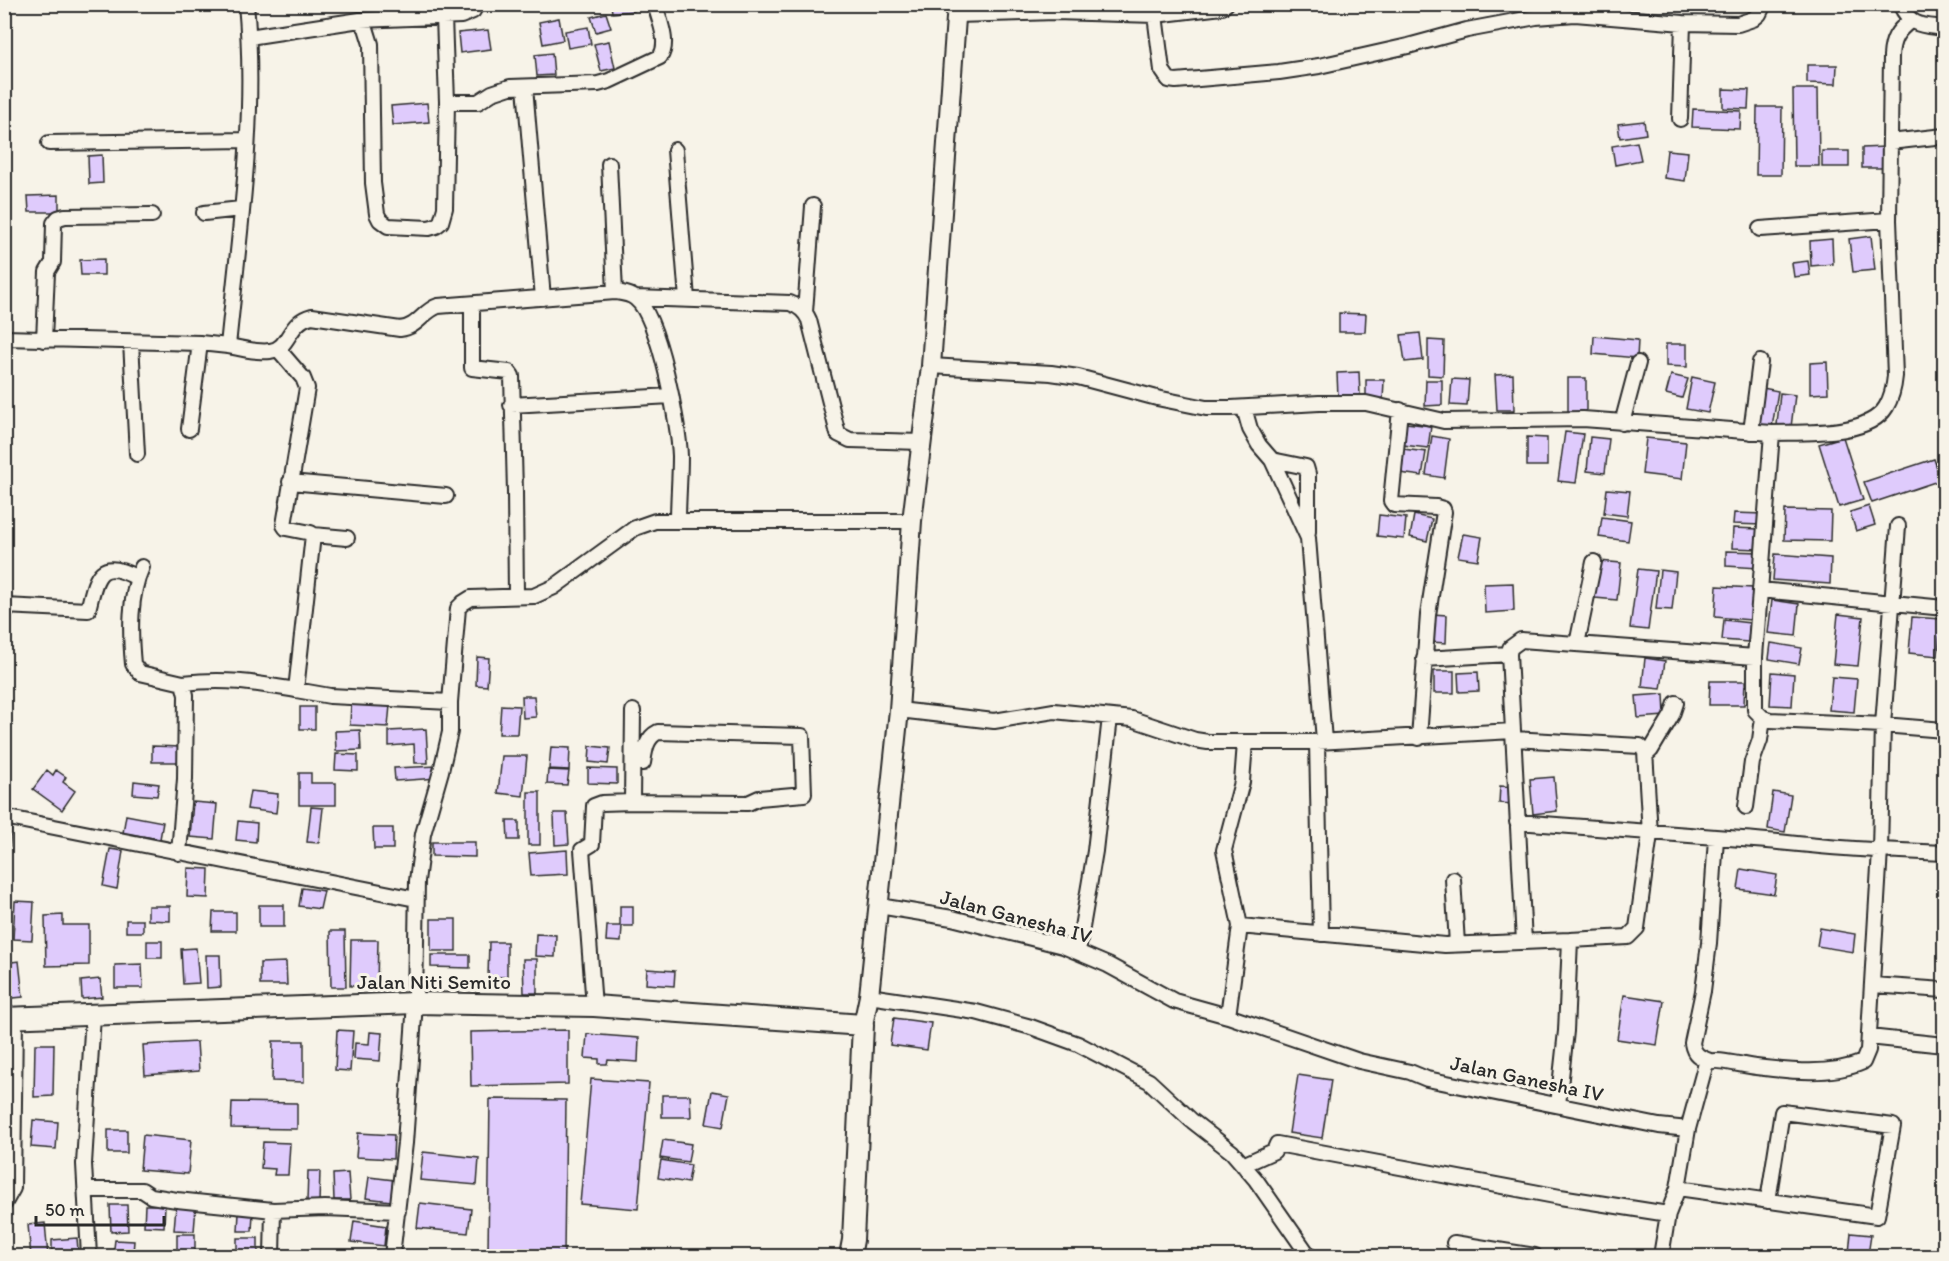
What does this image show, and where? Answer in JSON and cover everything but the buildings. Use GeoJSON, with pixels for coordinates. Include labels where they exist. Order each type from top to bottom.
{"type":"FeatureCollection","features":[{"type":"Feature","properties":{"kind":"main road","name":"Jalan Niti Semito"},"geometry":{"type":"LineString","coordinates":[[10,1018],[415,1003],[594,1006],[863,1025]]}},
{"type":"Feature","properties":{"kind":"main road"},"geometry":{"type":"LineString","coordinates":[[850,1257],[853,1240],[863,1025]]}},
{"type":"Feature","properties":{"kind":"street"},"geometry":{"type":"LineString","coordinates":[[228,346],[247,140],[249,37],[246,4]]}},
{"type":"Feature","properties":{"kind":"street"},"geometry":{"type":"LineString","coordinates":[[249,37],[360,20],[467,14],[473,11],[476,4]]}},
{"type":"Feature","properties":{"kind":"street"},"geometry":{"type":"LineString","coordinates":[[447,102],[478,102],[504,88],[598,84],[660,57],[665,44],[655,4]]}},
{"type":"Feature","properties":{"kind":"street"},"geometry":{"type":"LineString","coordinates":[[863,1025],[869,996],[879,906],[899,710],[912,521],[931,366],[956,10],[1155,15],[1222,7],[1226,4]]}},
{"type":"Feature","properties":{"kind":"street"},"geometry":{"type":"LineString","coordinates":[[1155,15],[1162,70],[1169,80],[1176,81],[1319,66],[1467,30],[1536,17],[1575,14],[1683,23],[1738,24],[1746,23],[1759,14],[1764,4]]}},
{"type":"Feature","properties":{"kind":"street"},"geometry":{"type":"LineString","coordinates":[[1900,4],[1910,21],[1924,26],[1944,28]]}},
{"type":"Feature","properties":{"kind":"street"},"geometry":{"type":"LineString","coordinates":[[360,20],[366,28],[371,44],[373,183],[377,214],[383,224],[388,226],[429,228],[436,226],[444,216],[447,102],[444,17]]}},
{"type":"Feature","properties":{"kind":"street"},"geometry":{"type":"LineString","coordinates":[[931,366],[1060,374],[1206,408],[1339,402],[1401,410],[1427,418],[1455,422],[1533,418],[1772,434],[1861,426],[1876,419],[1886,408],[1893,394],[1895,376],[1889,220],[1892,42],[1896,33],[1910,21]]}},
{"type":"Feature","properties":{"kind":"street"},"geometry":{"type":"LineString","coordinates":[[1680,119],[1683,23]]}},
{"type":"Feature","properties":{"kind":"street"},"geometry":{"type":"LineString","coordinates":[[525,87],[543,298]]}},
{"type":"Feature","properties":{"kind":"street"},"geometry":{"type":"LineString","coordinates":[[1890,142],[1944,136]]}},
{"type":"Feature","properties":{"kind":"street"},"geometry":{"type":"LineString","coordinates":[[49,143],[247,140]]}},
{"type":"Feature","properties":{"kind":"street"},"geometry":{"type":"LineString","coordinates":[[675,150],[687,298]]}},
{"type":"Feature","properties":{"kind":"street"},"geometry":{"type":"LineString","coordinates":[[609,164],[615,292]]}},
{"type":"Feature","properties":{"kind":"street"},"geometry":{"type":"LineString","coordinates":[[805,312],[813,206]]}},
{"type":"Feature","properties":{"kind":"street"},"geometry":{"type":"LineString","coordinates":[[204,213],[242,209]]}},
{"type":"Feature","properties":{"kind":"street"},"geometry":{"type":"LineString","coordinates":[[44,340],[47,272],[53,262],[54,222],[65,216],[152,215]]}},
{"type":"Feature","properties":{"kind":"street"},"geometry":{"type":"LineString","coordinates":[[1760,229],[1889,220]]}},
{"type":"Feature","properties":{"kind":"street"},"geometry":{"type":"LineString","coordinates":[[4,339],[200,343],[268,352],[278,349],[299,321],[312,316],[407,328],[417,323],[433,308],[615,292],[635,298],[790,303],[800,307],[809,320],[834,426],[838,434],[850,440],[922,442]]}},
{"type":"Feature","properties":{"kind":"street"},"geometry":{"type":"LineString","coordinates":[[635,298],[644,307],[650,319],[671,396],[680,455],[678,521]]}},
{"type":"Feature","properties":{"kind":"street"},"geometry":{"type":"LineString","coordinates":[[472,304],[472,368],[511,374],[516,595]]}},
{"type":"Feature","properties":{"kind":"street"},"geometry":{"type":"LineString","coordinates":[[130,342],[136,454]]}},
{"type":"Feature","properties":{"kind":"street"},"geometry":{"type":"LineString","coordinates":[[189,429],[200,343]]}},
{"type":"Feature","properties":{"kind":"street"},"geometry":{"type":"LineString","coordinates":[[278,349],[303,378],[307,388],[284,525],[286,528],[311,532],[313,535],[347,538]]}},
{"type":"Feature","properties":{"kind":"street"},"geometry":{"type":"LineString","coordinates":[[1751,432],[1760,362]]}},
{"type":"Feature","properties":{"kind":"street"},"geometry":{"type":"LineString","coordinates":[[1622,423],[1638,363]]}},
{"type":"Feature","properties":{"kind":"street"},"geometry":{"type":"LineString","coordinates":[[512,405],[671,396]]}},
{"type":"Feature","properties":{"kind":"street"},"geometry":{"type":"LineString","coordinates":[[1244,408],[1250,429],[1272,460],[1308,538]]}},
{"type":"Feature","properties":{"kind":"street"},"geometry":{"type":"LineString","coordinates":[[1401,410],[1391,501],[1394,505],[1436,507],[1443,509],[1444,512],[1428,615],[1419,738]]}},
{"type":"Feature","properties":{"kind":"street"},"geometry":{"type":"LineString","coordinates":[[1772,434],[1755,657],[1755,710],[1763,718],[1770,720],[1944,730]]}},
{"type":"Feature","properties":{"kind":"street"},"geometry":{"type":"LineString","coordinates":[[1272,460],[1306,467],[1308,474],[1308,538],[1320,741],[1321,934]]}},
{"type":"Feature","properties":{"kind":"street"},"geometry":{"type":"LineString","coordinates":[[290,482],[446,496]]}},
{"type":"Feature","properties":{"kind":"street"},"geometry":{"type":"LineString","coordinates":[[392,1257],[405,1143],[415,1003],[416,900],[423,834],[448,742],[458,608],[471,598],[534,596],[554,587],[624,535],[655,520],[912,521]]}},
{"type":"Feature","properties":{"kind":"street"},"geometry":{"type":"LineString","coordinates":[[1716,838],[1709,943],[1703,991],[1692,1043],[1693,1050],[1698,1057],[1756,1067],[1799,1070],[1842,1069],[1863,1062],[1868,1050],[1873,985],[1880,850],[1882,725],[1898,526]]}},
{"type":"Feature","properties":{"kind":"street"},"geometry":{"type":"LineString","coordinates":[[296,690],[313,535]]}},
{"type":"Feature","properties":{"kind":"street"},"geometry":{"type":"LineString","coordinates":[[1577,644],[1594,561]]}},
{"type":"Feature","properties":{"kind":"street"},"geometry":{"type":"LineString","coordinates":[[4,606],[88,610],[96,579],[102,572],[117,569],[140,572],[133,595],[132,649],[135,668],[140,673],[183,683],[234,680],[330,696],[450,702]]}},
{"type":"Feature","properties":{"kind":"street"},"geometry":{"type":"LineString","coordinates":[[1760,590],[1944,608]]}},
{"type":"Feature","properties":{"kind":"street"},"geometry":{"type":"LineString","coordinates":[[1524,942],[1510,648],[1521,640],[1755,657]]}},
{"type":"Feature","properties":{"kind":"street"},"geometry":{"type":"LineString","coordinates":[[1424,659],[1509,654]]}},
{"type":"Feature","properties":{"kind":"street"},"geometry":{"type":"LineString","coordinates":[[179,853],[185,779],[186,695],[183,683]]}},
{"type":"Feature","properties":{"kind":"street"},"geometry":{"type":"LineString","coordinates":[[1646,755],[1651,750],[1676,703]]}},
{"type":"Feature","properties":{"kind":"street"},"geometry":{"type":"LineString","coordinates":[[899,710],[994,721],[1054,711],[1132,719],[1195,741],[1245,743],[1513,735],[1643,748],[1646,755],[1650,834],[1637,928],[1628,938],[1457,944],[1240,926]]}},
{"type":"Feature","properties":{"kind":"street"},"geometry":{"type":"LineString","coordinates":[[632,802],[633,711]]}},
{"type":"Feature","properties":{"kind":"street"},"geometry":{"type":"LineString","coordinates":[[1078,951],[1095,850],[1110,717]]}},
{"type":"Feature","properties":{"kind":"street"},"geometry":{"type":"LineString","coordinates":[[1746,807],[1752,762],[1760,740],[1763,718]]}},
{"type":"Feature","properties":{"kind":"street"},"geometry":{"type":"LineString","coordinates":[[594,1006],[582,850],[592,844],[594,806],[602,803],[632,802],[748,803],[759,798],[804,794],[802,736],[658,732],[650,738],[645,748],[643,763],[633,763]]}},
{"type":"Feature","properties":{"kind":"street"},"geometry":{"type":"LineString","coordinates":[[1228,1016],[1240,926],[1224,850],[1242,782],[1245,743]]}},
{"type":"Feature","properties":{"kind":"street"},"geometry":{"type":"LineString","coordinates":[[4,817],[416,900]]}},
{"type":"Feature","properties":{"kind":"street"},"geometry":{"type":"LineString","coordinates":[[1517,822],[1842,849],[1944,853]]}},
{"type":"Feature","properties":{"kind":"street"},"geometry":{"type":"LineString","coordinates":[[1453,879],[1457,944]]}},
{"type":"Feature","properties":{"kind":"street","name":"Jalan Ganesha IV"},"geometry":{"type":"LineString","coordinates":[[879,906],[952,918],[1078,951],[1108,964],[1174,1001],[1228,1016],[1359,1061],[1410,1072],[1427,1079],[1688,1130]]}},
{"type":"Feature","properties":{"kind":"street"},"geometry":{"type":"LineString","coordinates":[[1557,1105],[1566,1031],[1570,940]]}},
{"type":"Feature","properties":{"kind":"street"},"geometry":{"type":"LineString","coordinates":[[1873,985],[1944,990]]}},
{"type":"Feature","properties":{"kind":"street"},"geometry":{"type":"LineString","coordinates":[[869,996],[976,1012],[1031,1027],[1078,1044],[1149,1081],[1191,1120],[1232,1152],[1276,1208],[1309,1257]]}},
{"type":"Feature","properties":{"kind":"street"},"geometry":{"type":"LineString","coordinates":[[90,1257],[85,1139],[93,1016]]}},
{"type":"Feature","properties":{"kind":"street"},"geometry":{"type":"LineString","coordinates":[[4,1204],[13,1188],[10,1018]]}},
{"type":"Feature","properties":{"kind":"street"},"geometry":{"type":"LineString","coordinates":[[1869,1037],[1944,1045]]}},
{"type":"Feature","properties":{"kind":"street"},"geometry":{"type":"LineString","coordinates":[[1661,1257],[1668,1214],[1678,1188],[1688,1130],[1704,1068],[1710,1060]]}},
{"type":"Feature","properties":{"kind":"street"},"geometry":{"type":"LineString","coordinates":[[1678,1188],[1768,1201],[1877,1216],[1893,1126],[1782,1112],[1768,1201]]}},
{"type":"Feature","properties":{"kind":"street"},"geometry":{"type":"LineString","coordinates":[[1243,1165],[1274,1151],[1277,1144],[1560,1197],[1668,1214]]}},
{"type":"Feature","properties":{"kind":"street"},"geometry":{"type":"LineString","coordinates":[[86,1190],[142,1190],[151,1196],[177,1200],[273,1210],[325,1208],[398,1211]]}},
{"type":"Feature","properties":{"kind":"street"},"geometry":{"type":"LineString","coordinates":[[272,1257],[273,1210]]}},
{"type":"Feature","properties":{"kind":"street"},"geometry":{"type":"LineString","coordinates":[[1454,1243],[1535,1257]]}}]}
